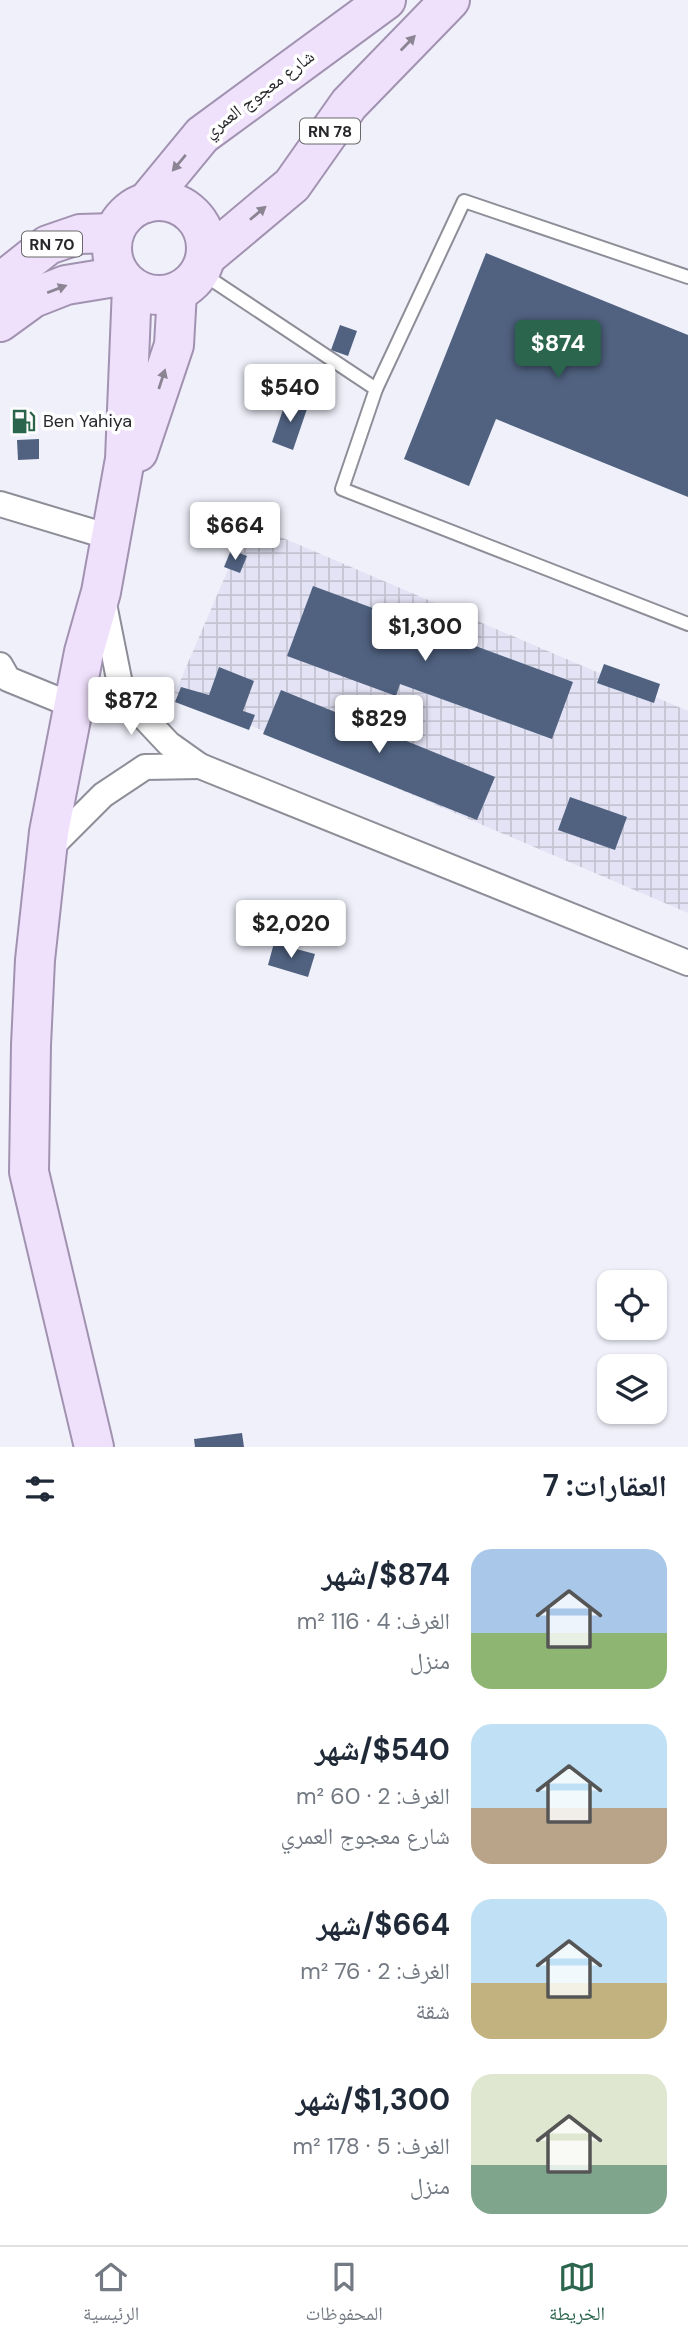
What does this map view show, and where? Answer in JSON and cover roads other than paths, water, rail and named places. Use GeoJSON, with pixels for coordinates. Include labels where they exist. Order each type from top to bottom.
{"type":"FeatureCollection","features":[{"type":"Feature","properties":{"kind":"main road","name":"RN 78"},"geometry":{"type":"LineString","coordinates":[[195,274],[292,185],[349,104],[450,0]]}},
{"type":"Feature","properties":{"kind":"main road","name":"شارع معجوج العمري"},"geometry":{"type":"LineString","coordinates":[[146,203],[202,135],[368,9]]}},
{"type":"Feature","properties":{"kind":"main road"},"geometry":{"type":"LineString","coordinates":[[110,537],[207,241],[201,226],[191,213],[178,204],[162,201],[146,203],[127,214],[114,233],[114,262],[126,281],[146,294],[162,296],[195,274]]}},
{"type":"Feature","properties":{"kind":"main road","name":"RN 70"},"geometry":{"type":"LineString","coordinates":[[0,283],[48,245],[80,234],[114,233]]}},
{"type":"Feature","properties":{"kind":"main road"},"geometry":{"type":"LineString","coordinates":[[0,322],[33,298],[66,285],[126,281]]}},
{"type":"Feature","properties":{"kind":"main road"},"geometry":{"type":"LineString","coordinates":[[94,1447],[29,1172],[34,972],[47,852],[84,652],[102,592],[125,459],[126,281]]}},
{"type":"Feature","properties":{"kind":"street"},"geometry":{"type":"LineString","coordinates":[[0,504],[110,537]]}},
{"type":"Feature","properties":{"kind":"street"},"geometry":{"type":"LineString","coordinates":[[102,592],[122,694],[169,744],[200,766],[688,963]]}},
{"type":"Feature","properties":{"kind":"street"},"geometry":{"type":"LineString","coordinates":[[0,666],[8,679],[74,706]]}},
{"type":"Feature","properties":{"kind":"street"},"geometry":{"type":"LineString","coordinates":[[47,852],[103,795],[145,767],[200,766]]}},
{"type":"Feature","properties":{"kind":"lane"},"geometry":{"type":"LineString","coordinates":[[688,277],[464,201],[376,388],[342,489],[688,624]]}},
{"type":"Feature","properties":{"kind":"lane"},"geometry":{"type":"LineString","coordinates":[[195,274],[376,388]]}},
{"type":"Feature","properties":{"kind":"place","name":"Ben Yahiya"},"geometry":{"type":"Point","coordinates":[23,421]}}]}
